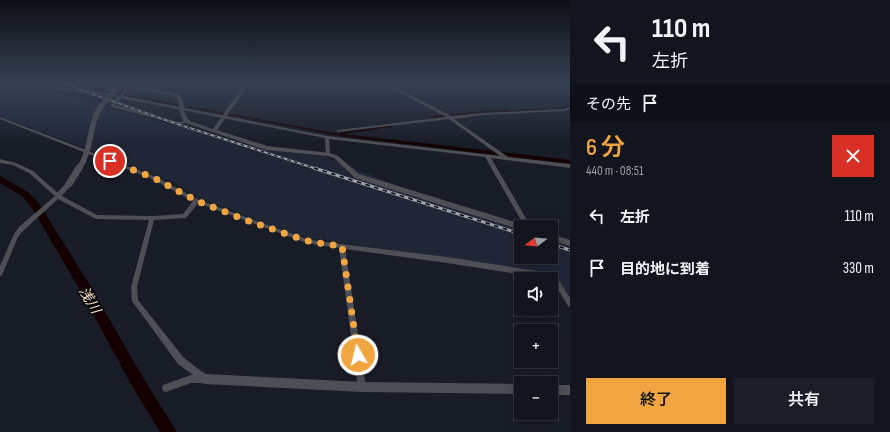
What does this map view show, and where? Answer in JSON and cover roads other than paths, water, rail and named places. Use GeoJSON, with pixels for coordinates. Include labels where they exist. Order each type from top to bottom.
{"type":"FeatureCollection","features":[{"type":"Feature","properties":{"kind":"street"},"geometry":{"type":"LineString","coordinates":[[0,273],[16,236],[69,184],[86,157],[95,118],[103,103]]}},
{"type":"Feature","properties":{"kind":"street"},"geometry":{"type":"LineString","coordinates":[[115,103],[112,106],[178,123],[188,122]]}},
{"type":"Feature","properties":{"kind":"street"},"geometry":{"type":"LineString","coordinates":[[155,103],[182,109],[226,115],[327,137],[505,157],[570,166]]}},
{"type":"Feature","properties":{"kind":"street"},"geometry":{"type":"LineString","coordinates":[[181,103],[184,119],[188,122],[266,148],[328,154],[336,157],[357,176],[514,225]]}},
{"type":"Feature","properties":{"kind":"street"},"geometry":{"type":"LineString","coordinates":[[214,131],[234,103]]}},
{"type":"Feature","properties":{"kind":"street"},"geometry":{"type":"LineString","coordinates":[[421,103],[449,118],[505,157]]}},
{"type":"Feature","properties":{"kind":"street"},"geometry":{"type":"LineString","coordinates":[[338,131],[408,121],[482,114],[564,110],[570,108]]}},
{"type":"Feature","properties":{"kind":"street"},"geometry":{"type":"LineString","coordinates":[[1,119],[154,178],[197,201],[304,240],[517,272]]}},
{"type":"Feature","properties":{"kind":"street"},"geometry":{"type":"LineString","coordinates":[[327,137],[328,154]]}},
{"type":"Feature","properties":{"kind":"street"},"geometry":{"type":"LineString","coordinates":[[487,156],[524,220]]}},
{"type":"Feature","properties":{"kind":"street"},"geometry":{"type":"LineString","coordinates":[[0,162],[14,164],[31,172],[58,196],[96,218],[152,218],[184,216],[197,201]]}},
{"type":"Feature","properties":{"kind":"street"},"geometry":{"type":"LineString","coordinates":[[152,218],[134,287],[135,301],[181,361],[205,379]]}},
{"type":"Feature","properties":{"kind":"street"},"geometry":{"type":"LineString","coordinates":[[558,239],[570,243]]}},
{"type":"Feature","properties":{"kind":"street"},"geometry":{"type":"LineString","coordinates":[[342,246],[362,387]]}},
{"type":"Feature","properties":{"kind":"street"},"geometry":{"type":"LineString","coordinates":[[558,284],[570,304]]}},
{"type":"Feature","properties":{"kind":"street"},"geometry":{"type":"LineString","coordinates":[[166,388],[191,379],[205,379],[362,387],[514,389]]}},
{"type":"Feature","properties":{"kind":"street"},"geometry":{"type":"LineString","coordinates":[[558,390],[570,390]]}},
{"type":"Feature","properties":{"kind":"waterway"},"geometry":{"type":"LineString","coordinates":[[167,103],[177,105]]}},
{"type":"Feature","properties":{"kind":"waterway"},"geometry":{"type":"LineString","coordinates":[[554,110],[570,106]]}},
{"type":"Feature","properties":{"kind":"waterway"},"geometry":{"type":"LineString","coordinates":[[190,107],[339,135],[570,162]]}},
{"type":"Feature","properties":{"kind":"waterway"},"geometry":{"type":"LineString","coordinates":[[449,116],[482,112],[545,110]]}},
{"type":"Feature","properties":{"kind":"waterway"},"geometry":{"type":"LineString","coordinates":[[433,117],[443,116]]}},
{"type":"Feature","properties":{"kind":"waterway"},"geometry":{"type":"LineString","coordinates":[[342,133],[390,126]]}},
{"type":"Feature","properties":{"kind":"waterway","name":"浅川"},"geometry":{"type":"LineString","coordinates":[[0,179],[25,194],[35,205],[84,286],[137,381],[169,432]]}},
{"type":"Feature","properties":{"kind":"railway"},"geometry":{"type":"LineString","coordinates":[[118,103],[171,122],[317,169]]}},
{"type":"Feature","properties":{"kind":"railway"},"geometry":{"type":"LineString","coordinates":[[314,168],[514,232]]}},
{"type":"Feature","properties":{"kind":"railway"},"geometry":{"type":"LineString","coordinates":[[558,246],[570,250]]}}]}
